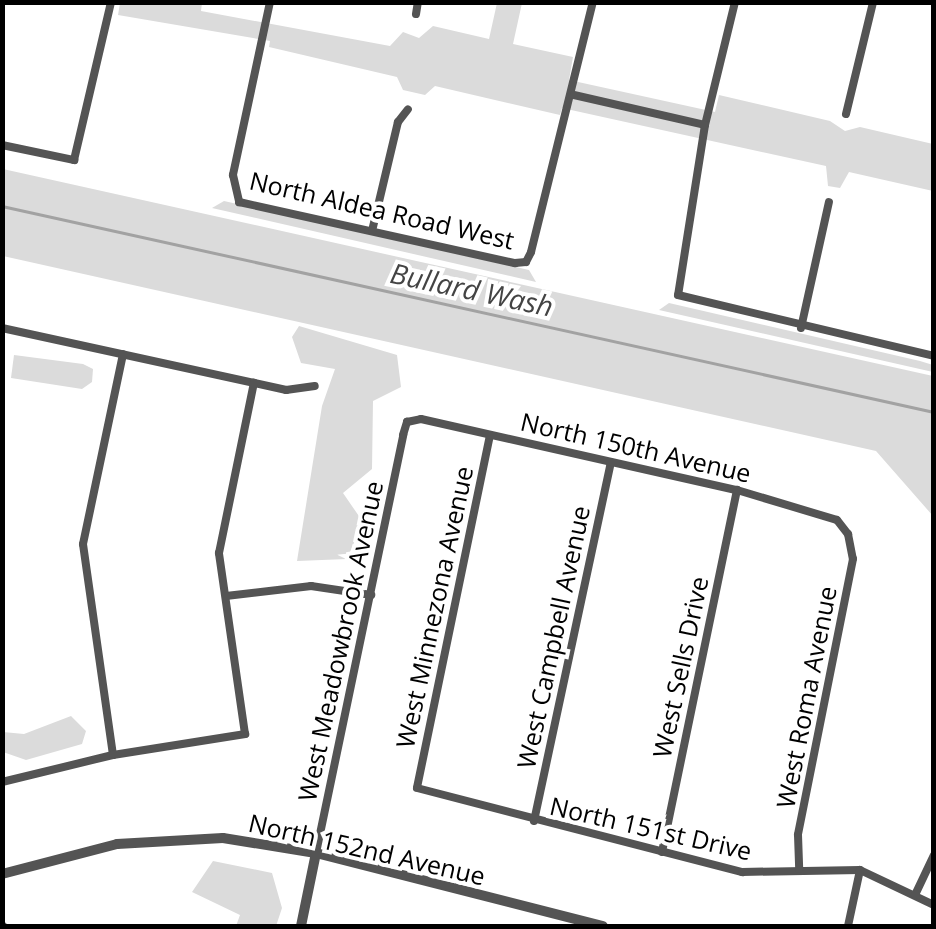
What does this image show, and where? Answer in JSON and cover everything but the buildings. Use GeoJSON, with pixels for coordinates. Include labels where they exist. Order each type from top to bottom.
{"type":"FeatureCollection","features":[{"type":"Feature","properties":{"kind":"street"},"geometry":{"type":"LineString","coordinates":[[2,145],[74,160],[112,2]]}},
{"type":"Feature","properties":{"kind":"street","name":"North Aldea Road West"},"geometry":{"type":"LineString","coordinates":[[270,2],[232,193],[239,202],[526,262],[574,95]]}},
{"type":"Feature","properties":{"kind":"street"},"geometry":{"type":"LineString","coordinates":[[416,14],[418,2]]}},
{"type":"Feature","properties":{"kind":"street"},"geometry":{"type":"LineString","coordinates":[[594,2],[574,95],[705,125]]}},
{"type":"Feature","properties":{"kind":"street"},"geometry":{"type":"LineString","coordinates":[[735,2],[705,125],[678,296],[933,357]]}},
{"type":"Feature","properties":{"kind":"street"},"geometry":{"type":"LineString","coordinates":[[846,114],[872,2]]}},
{"type":"Feature","properties":{"kind":"street"},"geometry":{"type":"LineString","coordinates":[[372,231],[398,122],[408,109]]}},
{"type":"Feature","properties":{"kind":"street"},"geometry":{"type":"LineString","coordinates":[[801,328],[829,202]]}},
{"type":"Feature","properties":{"kind":"street"},"geometry":{"type":"LineString","coordinates":[[2,328],[286,390],[316,386]]}},
{"type":"Feature","properties":{"kind":"street"},"geometry":{"type":"LineString","coordinates":[[113,755],[83,544],[123,354]]}},
{"type":"Feature","properties":{"kind":"street"},"geometry":{"type":"LineString","coordinates":[[2,782],[113,755],[245,734],[221,530],[254,383]]}},
{"type":"Feature","properties":{"kind":"street","name":"North 150th Avenue"},"geometry":{"type":"LineString","coordinates":[[407,422],[421,419],[737,490],[827,514],[848,534]]}},
{"type":"Feature","properties":{"kind":"street","name":"West Meadowbrook Avenue"},"geometry":{"type":"LineString","coordinates":[[301,926],[407,422]]}},
{"type":"Feature","properties":{"kind":"street","name":"West Minnezona Avenue"},"geometry":{"type":"LineString","coordinates":[[417,788],[490,435]]}},
{"type":"Feature","properties":{"kind":"street","name":"West Campbell Avenue"},"geometry":{"type":"LineString","coordinates":[[534,822],[612,462]]}},
{"type":"Feature","properties":{"kind":"street","name":"West Sells Drive"},"geometry":{"type":"LineString","coordinates":[[662,852],[737,490]]}},
{"type":"Feature","properties":{"kind":"street","name":"West Roma Avenue"},"geometry":{"type":"LineString","coordinates":[[800,869],[798,835],[854,559],[848,534]]}},
{"type":"Feature","properties":{"kind":"street"},"geometry":{"type":"LineString","coordinates":[[226,596],[311,586],[371,595]]}},
{"type":"Feature","properties":{"kind":"street","name":"North 151st Drive"},"geometry":{"type":"LineString","coordinates":[[417,788],[534,822],[742,872],[860,870],[934,905]]}},
{"type":"Feature","properties":{"kind":"street","name":"North 152nd Avenue"},"geometry":{"type":"LineString","coordinates":[[2,874],[117,844],[172,838],[316,853],[603,926]]}},
{"type":"Feature","properties":{"kind":"street"},"geometry":{"type":"LineString","coordinates":[[916,895],[934,855]]}},
{"type":"Feature","properties":{"kind":"street"},"geometry":{"type":"LineString","coordinates":[[848,926],[860,870]]}},
{"type":"Feature","properties":{"kind":"shaded area"},"geometry":{"type":"Polygon","coordinates":[[[120,3],[202,3],[201,11],[390,46],[403,32],[419,38],[433,26],[489,39],[497,3],[522,3],[513,44],[573,57],[569,80],[715,112],[719,95],[830,121],[845,131],[860,127],[933,144],[933,191],[849,172],[840,188],[828,186],[826,166],[562,108],[560,115],[435,86],[425,95],[403,90],[397,77],[269,47],[270,41],[118,15],[120,3]]]}},
{"type":"Feature","properties":{"kind":"shaded area"},"geometry":{"type":"Polygon","coordinates":[[[3,169],[933,376],[933,516],[876,451],[3,256],[3,169]]]}},
{"type":"Feature","properties":{"kind":"shaded area"},"geometry":{"type":"Polygon","coordinates":[[[224,201],[529,270],[536,282],[212,208],[224,201]]]}},
{"type":"Feature","properties":{"kind":"shaded area"},"geometry":{"type":"Polygon","coordinates":[[[669,303],[920,361],[933,365],[933,372],[659,310],[669,303]]]}},
{"type":"Feature","properties":{"kind":"shaded area"},"geometry":{"type":"Polygon","coordinates":[[[299,326],[397,355],[401,387],[373,401],[372,469],[343,493],[363,522],[347,559],[297,561],[322,406],[335,369],[301,363],[292,337],[299,326]]]}},
{"type":"Feature","properties":{"kind":"shaded area"},"geometry":{"type":"Polygon","coordinates":[[[14,355],[83,364],[93,369],[92,382],[82,389],[11,378],[14,355]]]}},
{"type":"Feature","properties":{"kind":"shaded area"},"geometry":{"type":"Polygon","coordinates":[[[71,716],[86,731],[82,744],[26,760],[3,752],[3,732],[24,734],[71,716]]]}},
{"type":"Feature","properties":{"kind":"shaded area"},"geometry":{"type":"Polygon","coordinates":[[[213,861],[272,873],[282,908],[276,926],[236,926],[240,915],[192,892],[213,861]]]}},
{"type":"Feature","properties":{"kind":"waterway","name":"Bullard Wash"},"geometry":{"type":"LineString","coordinates":[[2,206],[934,412]]}}]}
